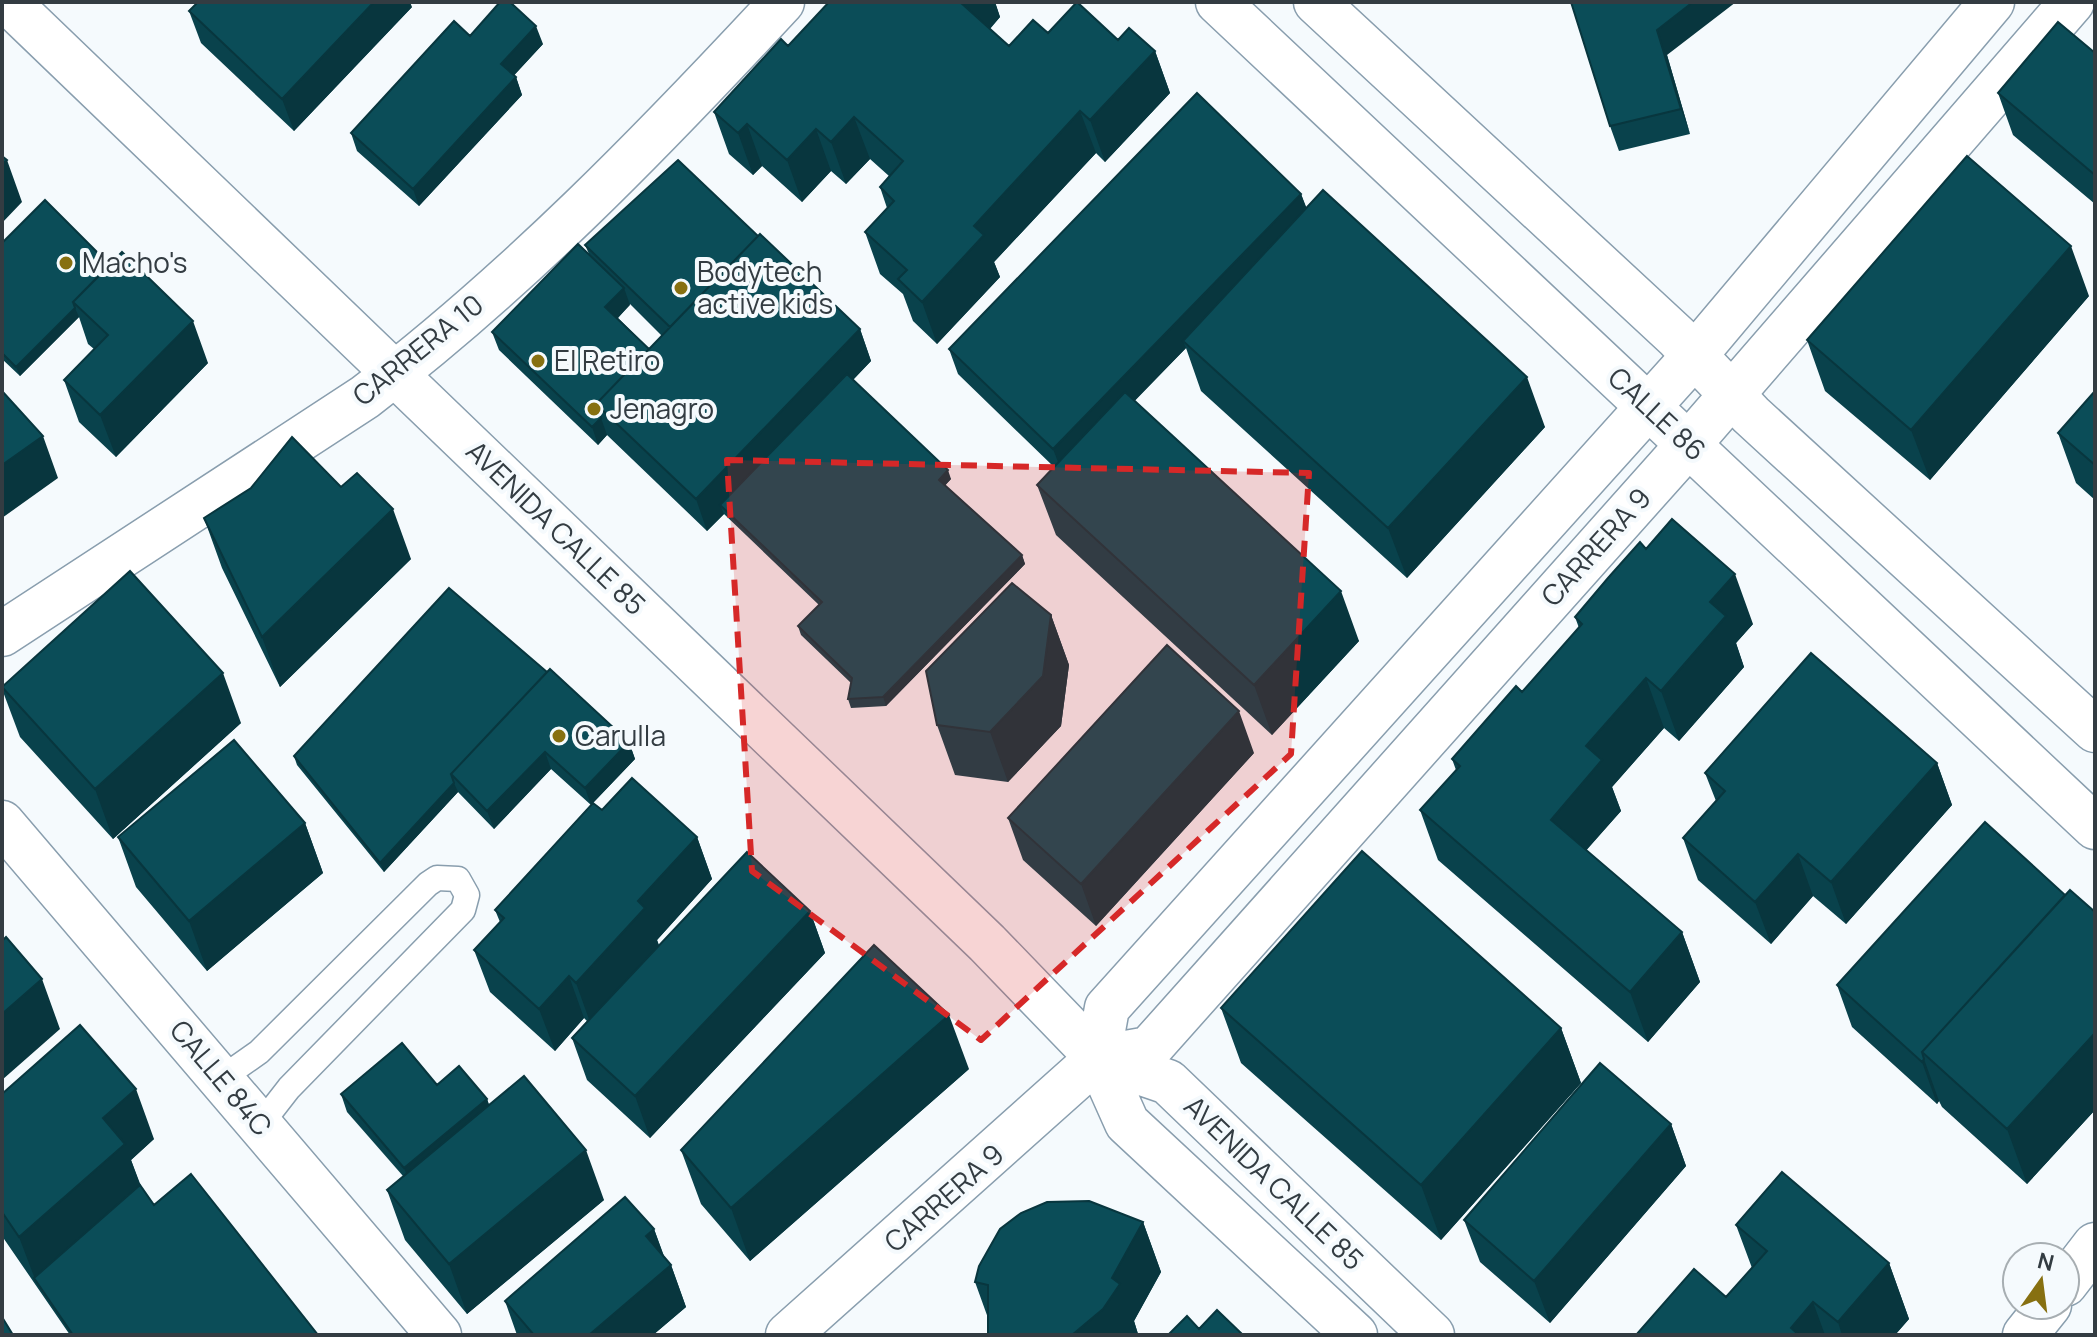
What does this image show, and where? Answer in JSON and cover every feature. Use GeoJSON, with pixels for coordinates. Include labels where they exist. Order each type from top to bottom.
{"type":"FeatureCollection","features":[{"type":"Feature","properties":{"kind":"street","name":"AVENIDA CALLE 85"},"geometry":{"type":"LineString","coordinates":[[8,2],[987,943],[1098,1058],[1127,1123],[1355,1335]]}},
{"type":"Feature","properties":{"kind":"street","name":"CARRERA 10"},"geometry":{"type":"LineString","coordinates":[[2,634],[422,353],[668,126],[782,2]]}},
{"type":"Feature","properties":{"kind":"street","name":"CALLE 86"},"geometry":{"type":"LineString","coordinates":[[1218,2],[2095,827]]}},
{"type":"Feature","properties":{"kind":"street"},"geometry":{"type":"LineString","coordinates":[[1316,2],[1694,356],[1731,396],[2095,730]]}},
{"type":"Feature","properties":{"kind":"street","name":"CARRERA 9"},"geometry":{"type":"LineString","coordinates":[[1098,1058],[1107,1008],[1694,356],[1992,2]]}},
{"type":"Feature","properties":{"kind":"street","name":"CARRERA 9"},"geometry":{"type":"LineString","coordinates":[[788,1335],[1048,1107],[1098,1058],[1149,1049],[1688,445],[2072,2]]}},
{"type":"Feature","properties":{"kind":"street","name":"CALLE 84C"},"geometry":{"type":"LineString","coordinates":[[2,823],[439,1335]]}},
{"type":"Feature","properties":{"kind":"street","name":"AVENIDA CALLE 85"},"geometry":{"type":"LineString","coordinates":[[1098,1058],[1168,1082],[1432,1335]]}},
{"type":"Feature","properties":{"kind":"street"},"geometry":{"type":"LineString","coordinates":[[2081,1263],[2095,1245]]}},
{"type":"Feature","properties":{"kind":"lane"},"geometry":{"type":"LineString","coordinates":[[222,1078],[259,1052],[428,884],[437,878],[458,879],[467,895],[463,910],[289,1088],[261,1124]]}},
{"type":"Feature","properties":{"kind":"highlighted area"},"geometry":{"type":"Polygon","coordinates":[[[727,460],[1309,473],[1291,754],[981,1040],[752,871],[727,460]]]}},
{"type":"Feature","properties":{"kind":"building"},"geometry":{"type":"Polygon","coordinates":[[[198,2],[374,2],[282,99],[189,11],[198,2]]]}},
{"type":"Feature","properties":{"kind":"building"},"geometry":{"type":"Polygon","coordinates":[[[500,2],[510,2],[536,26],[501,64],[516,77],[413,189],[351,133],[454,21],[470,36],[500,2]]]}},
{"type":"Feature","properties":{"kind":"building"},"geometry":{"type":"Polygon","coordinates":[[[829,2],[960,2],[1009,46],[1033,20],[1048,33],[1077,2],[1118,40],[1129,28],[1155,51],[1090,120],[1080,111],[974,226],[984,235],[922,302],[898,279],[907,270],[865,232],[894,201],[880,187],[903,161],[854,117],[831,142],[816,129],[787,160],[747,124],[738,133],[714,112],[781,39],[788,46],[829,2]]]}},
{"type":"Feature","properties":{"kind":"building"},"geometry":{"type":"Polygon","coordinates":[[[1571,2],[1693,2],[1657,30],[1681,109],[1610,126],[1571,2]]]}},
{"type":"Feature","properties":{"kind":"building"},"geometry":{"type":"Polygon","coordinates":[[[2058,22],[2095,53],[2095,175],[1998,93],[2058,22]]]}},
{"type":"Feature","properties":{"kind":"building"},"geometry":{"type":"Polygon","coordinates":[[[1197,93],[1301,194],[1053,449],[949,349],[1197,93]]]}},
{"type":"Feature","properties":{"kind":"building"},"geometry":{"type":"Polygon","coordinates":[[[1967,156],[2071,246],[1911,430],[1807,340],[1967,156]]]}},
{"type":"Feature","properties":{"kind":"building","name":"Bodytech active kids"},"geometry":{"type":"Polygon","coordinates":[[[678,160],[758,236],[670,327],[585,245],[678,160]]]}},
{"type":"Feature","properties":{"kind":"building"},"geometry":{"type":"Polygon","coordinates":[[[1323,190],[1527,377],[1388,528],[1183,341],[1323,190]]]}},
{"type":"Feature","properties":{"kind":"building"},"geometry":{"type":"Polygon","coordinates":[[[45,200],[110,265],[73,302],[75,308],[16,367],[2,353],[2,243],[45,200]]]}},
{"type":"Feature","properties":{"kind":"building"},"geometry":{"type":"Polygon","coordinates":[[[760,234],[860,329],[696,499],[596,404],[760,234]]]}},
{"type":"Feature","properties":{"kind":"building"},"geometry":{"type":"Polygon","coordinates":[[[578,244],[624,288],[605,307],[649,349],[596,404],[601,418],[592,427],[492,332],[578,244]]]}},
{"type":"Feature","properties":{"kind":"building"},"geometry":{"type":"Polygon","coordinates":[[[122,252],[193,321],[100,415],[64,380],[108,335],[73,302],[122,252]]]}},
{"type":"Feature","properties":{"kind":"building"},"geometry":{"type":"Polygon","coordinates":[[[847,374],[948,470],[939,480],[1022,555],[883,697],[848,699],[852,678],[798,626],[822,602],[720,505],[847,374]]]}},
{"type":"Feature","properties":{"kind":"building"},"geometry":{"type":"Polygon","coordinates":[[[2,391],[43,436],[2,465],[2,391]]]}},
{"type":"Feature","properties":{"kind":"building"},"geometry":{"type":"Polygon","coordinates":[[[2095,391],[2095,465],[2058,433],[2095,391]]]}},
{"type":"Feature","properties":{"kind":"building"},"geometry":{"type":"Polygon","coordinates":[[[1125,392],[1341,591],[1254,685],[1037,485],[1125,392]]]}},
{"type":"Feature","properties":{"kind":"building"},"geometry":{"type":"Polygon","coordinates":[[[292,437],[341,487],[357,473],[393,509],[262,637],[204,518],[251,488],[292,437]]]}},
{"type":"Feature","properties":{"kind":"building"},"geometry":{"type":"Polygon","coordinates":[[[1672,519],[1735,574],[1710,602],[1726,616],[1661,691],[1646,678],[1586,746],[1602,760],[1551,820],[1682,932],[1630,992],[1420,810],[1460,766],[1452,759],[1516,686],[1522,692],[1582,624],[1575,617],[1608,578],[1640,542],[1646,549],[1672,519]]]}},
{"type":"Feature","properties":{"kind":"building"},"geometry":{"type":"Polygon","coordinates":[[[130,571],[223,673],[95,789],[2,687],[130,571]]]}},
{"type":"Feature","properties":{"kind":"building"},"geometry":{"type":"Polygon","coordinates":[[[1012,583],[1051,615],[1043,676],[990,732],[937,725],[926,671],[1012,583]]]}},
{"type":"Feature","properties":{"kind":"building"},"geometry":{"type":"Polygon","coordinates":[[[449,588],[547,672],[451,774],[454,783],[380,863],[294,756],[449,588]]]}},
{"type":"Feature","properties":{"kind":"building"},"geometry":{"type":"Polygon","coordinates":[[[1167,645],[1239,711],[1081,884],[1008,818],[1167,645]]]}},
{"type":"Feature","properties":{"kind":"building"},"geometry":{"type":"Polygon","coordinates":[[[1811,653],[1937,763],[1831,882],[1798,854],[1755,902],[1683,838],[1725,791],[1705,773],[1811,653]]]}},
{"type":"Feature","properties":{"kind":"building"},"geometry":{"type":"Polygon","coordinates":[[[550,669],[629,742],[585,788],[545,752],[487,811],[451,774],[550,669]]]}},
{"type":"Feature","properties":{"kind":"building"},"geometry":{"type":"Polygon","coordinates":[[[234,740],[305,823],[189,921],[118,837],[234,740]]]}},
{"type":"Feature","properties":{"kind":"building"},"geometry":{"type":"Polygon","coordinates":[[[632,778],[697,837],[638,901],[645,908],[576,983],[569,976],[539,1009],[474,950],[504,918],[495,910],[593,803],[602,810],[632,778]]]}},
{"type":"Feature","properties":{"kind":"building"},"geometry":{"type":"Polygon","coordinates":[[[1985,822],[2065,895],[1922,1052],[1922,1062],[1837,985],[1985,822]]]}},
{"type":"Feature","properties":{"kind":"building"},"geometry":{"type":"Polygon","coordinates":[[[1362,851],[1561,1028],[1421,1185],[1221,1008],[1362,851]]]}},
{"type":"Feature","properties":{"kind":"building"},"geometry":{"type":"Polygon","coordinates":[[[747,852],[810,911],[635,1096],[572,1038],[747,852]]]}},
{"type":"Feature","properties":{"kind":"building"},"geometry":{"type":"Polygon","coordinates":[[[2070,890],[2095,912],[2095,1033],[2007,1129],[1922,1052],[2070,890]]]}},
{"type":"Feature","properties":{"kind":"building"},"geometry":{"type":"Polygon","coordinates":[[[6,937],[42,979],[2,1014],[2,941],[6,937]]]}},
{"type":"Feature","properties":{"kind":"building"},"geometry":{"type":"Polygon","coordinates":[[[874,945],[949,1015],[731,1208],[681,1150],[874,945]]]}},
{"type":"Feature","properties":{"kind":"building"},"geometry":{"type":"Polygon","coordinates":[[[80,1025],[136,1089],[103,1118],[125,1144],[19,1237],[2,1212],[2,1094],[80,1025]]]}},
{"type":"Feature","properties":{"kind":"building"},"geometry":{"type":"Polygon","coordinates":[[[402,1043],[437,1085],[459,1066],[487,1099],[404,1168],[341,1094],[402,1043]]]}},
{"type":"Feature","properties":{"kind":"building"},"geometry":{"type":"Polygon","coordinates":[[[1600,1063],[1671,1124],[1534,1281],[1464,1220],[1600,1063]]]}},
{"type":"Feature","properties":{"kind":"building"},"geometry":{"type":"Polygon","coordinates":[[[524,1076],[586,1150],[449,1264],[387,1190],[524,1076]]]}},
{"type":"Feature","properties":{"kind":"building"},"geometry":{"type":"Polygon","coordinates":[[[1782,1172],[1889,1263],[1838,1322],[1813,1302],[1791,1328],[1799,1335],[1636,1335],[1694,1269],[1726,1297],[1767,1251],[1736,1225],[1782,1172]]]}},
{"type":"Feature","properties":{"kind":"building"},"geometry":{"type":"Polygon","coordinates":[[[191,1174],[318,1335],[73,1335],[34,1278],[140,1185],[154,1205],[191,1174]]]}},
{"type":"Feature","properties":{"kind":"building"},"geometry":{"type":"Polygon","coordinates":[[[625,1197],[654,1229],[646,1236],[671,1265],[589,1335],[534,1335],[505,1301],[625,1197]]]}},
{"type":"Feature","properties":{"kind":"building"},"geometry":{"type":"Polygon","coordinates":[[[1089,1201],[1143,1222],[1112,1278],[1120,1284],[1103,1309],[1072,1335],[988,1335],[988,1285],[975,1282],[979,1266],[1000,1229],[1021,1213],[1047,1202],[1089,1201]]]}},
{"type":"Feature","properties":{"kind":"building"},"geometry":{"type":"Polygon","coordinates":[[[1217,1310],[1243,1335],[1168,1335],[1187,1316],[1199,1329],[1217,1310]]]}},
{"type":"Feature","properties":{"kind":"building"},"geometry":{"type":"Polygon","coordinates":[[[2,1317],[13,1335],[2,1335],[2,1317]]]}},
{"type":"Feature","properties":{"kind":"place","name":"Macho's"},"geometry":{"type":"Point","coordinates":[66,263]}},
{"type":"Feature","properties":{"kind":"place","name":"Bodytech active kids"},"geometry":{"type":"Point","coordinates":[681,288]}},
{"type":"Feature","properties":{"kind":"place","name":"El Retiro"},"geometry":{"type":"Point","coordinates":[538,361]}},
{"type":"Feature","properties":{"kind":"place","name":"Jenagro"},"geometry":{"type":"Point","coordinates":[594,409]}},
{"type":"Feature","properties":{"kind":"place","name":"Carulla"},"geometry":{"type":"Point","coordinates":[559,736]}}]}
